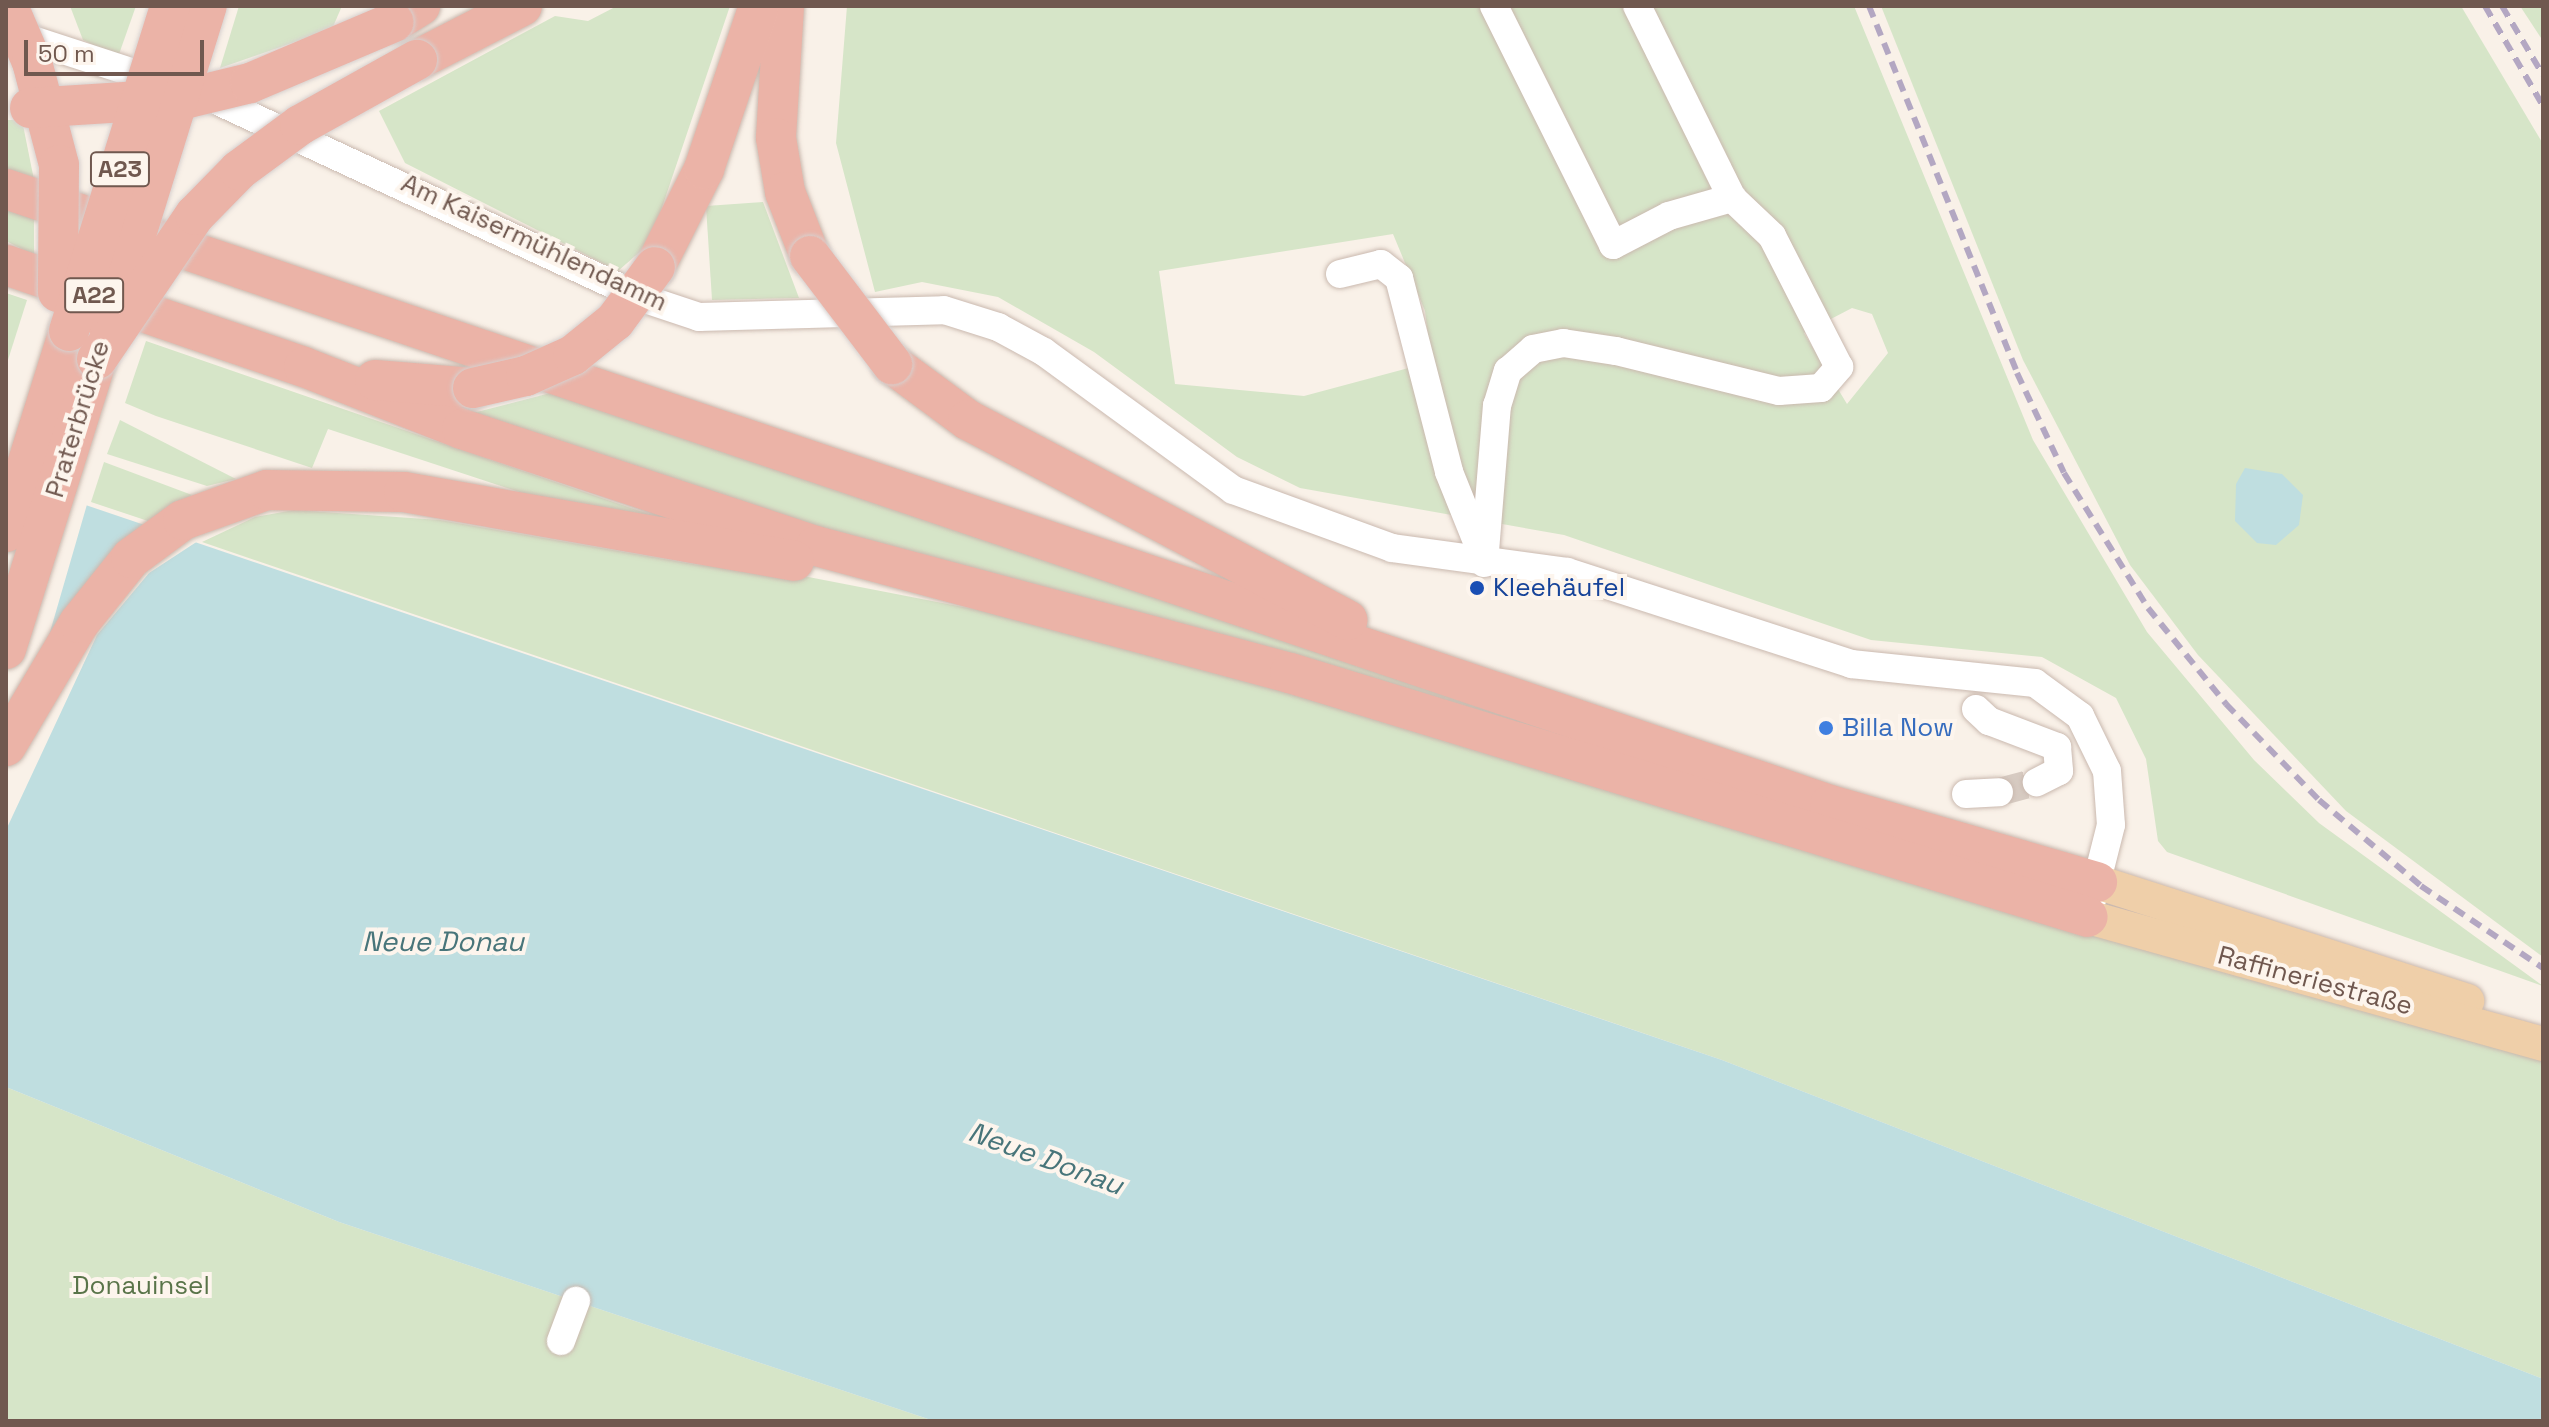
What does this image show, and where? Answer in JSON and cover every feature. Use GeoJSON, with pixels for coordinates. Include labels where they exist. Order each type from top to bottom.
{"type":"FeatureCollection","features":[{"type":"Feature","properties":{"kind":"highway"},"geometry":{"type":"LineString","coordinates":[[8,6],[36,75],[59,165],[58,365]]}},
{"type":"Feature","properties":{"kind":"highway","name":"Praterbrücke"},"geometry":{"type":"LineString","coordinates":[[6,532],[170,6]]}},
{"type":"Feature","properties":{"kind":"highway","name":"Praterbrücke"},"geometry":{"type":"LineString","coordinates":[[6,649],[207,6]]}},
{"type":"Feature","properties":{"kind":"highway"},"geometry":{"type":"LineString","coordinates":[[97,359],[195,215],[239,170],[300,125],[522,6]]}},
{"type":"Feature","properties":{"kind":"highway"},"geometry":{"type":"LineString","coordinates":[[304,367],[399,384],[473,388],[526,376],[573,355],[615,321],[655,267],[704,169],[759,6]]}},
{"type":"Feature","properties":{"kind":"highway"},"geometry":{"type":"LineString","coordinates":[[784,6],[776,138],[785,192],[810,256],[892,364],[968,420],[1238,567],[1497,694]]}},
{"type":"Feature","properties":{"kind":"highway"},"geometry":{"type":"LineString","coordinates":[[18,107],[204,94],[311,61],[407,14]]}},
{"type":"Feature","properties":{"kind":"highway"},"geometry":{"type":"LineString","coordinates":[[6,189],[115,223],[1830,805],[2092,900]]}},
{"type":"Feature","properties":{"kind":"highway","name":"A22"},"geometry":{"type":"LineString","coordinates":[[6,265],[304,367]]}},
{"type":"Feature","properties":{"kind":"highway"},"geometry":{"type":"LineString","coordinates":[[304,367],[476,434],[952,587],[1290,673],[2092,900]]}},
{"type":"Feature","properties":{"kind":"highway"},"geometry":{"type":"LineString","coordinates":[[6,746],[106,585],[158,535],[210,506],[267,490],[331,486],[520,511],[952,587]]}},
{"type":"Feature","properties":{"kind":"main road","name":"Raffineriestraße"},"geometry":{"type":"LineString","coordinates":[[2092,900],[2543,1026]]}},
{"type":"Feature","properties":{"kind":"main road","name":"Raffineriestraße"},"geometry":{"type":"LineString","coordinates":[[2092,900],[2543,1044]]}},
{"type":"Feature","properties":{"kind":"street"},"geometry":{"type":"LineString","coordinates":[[1494,6],[1613,245],[1669,216],[1732,198]]}},
{"type":"Feature","properties":{"kind":"street"},"geometry":{"type":"LineString","coordinates":[[1484,563],[1497,406],[1508,371],[1533,349],[1563,343],[1616,351],[1779,391],[1821,388],[1835,376],[1839,367],[1821,322],[1772,236],[1732,198],[1637,6]]}},
{"type":"Feature","properties":{"kind":"street","name":"Am Kaisermühlendamm"},"geometry":{"type":"LineString","coordinates":[[6,31],[237,104],[594,276],[699,317],[944,310],[998,327],[1044,352],[1233,490],[1392,548],[1567,572],[1851,664],[2035,683],[2080,716],[2107,771],[2111,825],[2092,900]]}},
{"type":"Feature","properties":{"kind":"street"},"geometry":{"type":"LineString","coordinates":[[1340,274],[1381,264],[1399,278],[1449,472],[1484,563]]}},
{"type":"Feature","properties":{"kind":"street"},"geometry":{"type":"LineString","coordinates":[[1976,709],[1989,721],[2057,747],[2059,771],[2037,782]]}},
{"type":"Feature","properties":{"kind":"street"},"geometry":{"type":"LineString","coordinates":[[1966,794],[1999,792]]}},
{"type":"Feature","properties":{"kind":"street"},"geometry":{"type":"LineString","coordinates":[[561,1341],[576,1301]]}},
{"type":"Feature","properties":{"kind":"green space"},"geometry":{"type":"Polygon","coordinates":[[[70,6],[136,6],[118,57],[83,40],[70,6]]]}},
{"type":"Feature","properties":{"kind":"green space"},"geometry":{"type":"Polygon","coordinates":[[[239,6],[342,6],[332,29],[220,68],[239,6]]]}},
{"type":"Feature","properties":{"kind":"green space"},"geometry":{"type":"Polygon","coordinates":[[[617,6],[730,6],[650,243],[618,271],[405,163],[379,111],[555,16],[588,21],[617,6]]]}},
{"type":"Feature","properties":{"kind":"green space"},"geometry":{"type":"Polygon","coordinates":[[[847,6],[1854,6],[2033,440],[2147,632],[2254,760],[2319,823],[2543,986],[2167,852],[2158,841],[2146,759],[2116,698],[2042,657],[1871,640],[1564,535],[1300,488],[1237,457],[1094,352],[998,297],[922,282],[875,292],[836,143],[847,6]],[[1393,234],[1159,271],[1175,384],[1304,396],[1431,362],[1425,311],[1393,234]],[[1852,308],[1804,333],[1847,404],[1888,353],[1872,314],[1852,308]]]}},
{"type":"Feature","properties":{"kind":"green space"},"geometry":{"type":"Polygon","coordinates":[[[1881,6],[2461,6],[2543,144],[2543,957],[2346,811],[2198,655],[2130,565],[2023,360],[1881,6]]]}},
{"type":"Feature","properties":{"kind":"green space"},"geometry":{"type":"Polygon","coordinates":[[[2520,6],[2543,6],[2543,41],[2520,6]]]}},
{"type":"Feature","properties":{"kind":"green space"},"geometry":{"type":"Polygon","coordinates":[[[6,120],[22,120],[34,180],[6,171],[6,120]]]}},
{"type":"Feature","properties":{"kind":"green space"},"geometry":{"type":"Polygon","coordinates":[[[6,200],[34,210],[34,255],[6,241],[6,200]]]}},
{"type":"Feature","properties":{"kind":"green space"},"geometry":{"type":"Polygon","coordinates":[[[763,202],[799,298],[712,300],[706,206],[763,202]]]}},
{"type":"Feature","properties":{"kind":"green space"},"geometry":{"type":"Polygon","coordinates":[[[6,293],[27,300],[7,363],[6,363],[6,293]]]}},
{"type":"Feature","properties":{"kind":"green space"},"geometry":{"type":"Polygon","coordinates":[[[146,341],[686,527],[562,506],[328,429],[312,468],[156,416],[125,403],[146,341]]]}},
{"type":"Feature","properties":{"kind":"green space"},"geometry":{"type":"Polygon","coordinates":[[[562,390],[829,485],[1646,764],[820,534],[473,413],[562,390]]]}},
{"type":"Feature","properties":{"kind":"green space"},"geometry":{"type":"Polygon","coordinates":[[[120,420],[236,479],[207,486],[107,454],[120,420]]]}},
{"type":"Feature","properties":{"kind":"green space"},"geometry":{"type":"Polygon","coordinates":[[[104,462],[192,495],[148,521],[91,502],[104,462]]]}},
{"type":"Feature","properties":{"kind":"green space"},"geometry":{"type":"Polygon","coordinates":[[[294,510],[440,520],[699,565],[762,568],[994,613],[1380,717],[2035,920],[2543,1055],[2543,1379],[1722,1060],[202,542],[255,517],[294,510]]]}},
{"type":"Feature","properties":{"kind":"green space","name":"Donauinsel"},"geometry":{"type":"Polygon","coordinates":[[[6,1087],[339,1222],[934,1421],[6,1421],[6,1087]]]}},
{"type":"Feature","properties":{"kind":"water"},"geometry":{"type":"Polygon","coordinates":[[[2245,468],[2282,474],[2303,495],[2299,525],[2276,545],[2257,543],[2235,521],[2236,484],[2245,468]]]}},
{"type":"Feature","properties":{"kind":"water","name":"Neue Donau"},"geometry":{"type":"Polygon","coordinates":[[[6,478],[1722,1060],[2543,1379],[2543,1421],[934,1421],[339,1222],[6,1087],[6,478]]]}},
{"type":"Feature","properties":{"kind":"pier"},"geometry":{"type":"Polygon","coordinates":[[[6,474],[88,501],[46,646],[152,523],[201,539],[149,573],[97,635],[6,830],[6,474]]]}},
{"type":"Feature","properties":{"kind":"tunnel"},"geometry":{"type":"LineString","coordinates":[[1999,792],[2037,782]]}},
{"type":"Feature","properties":{"kind":"railway"},"geometry":{"type":"LineString","coordinates":[[1869,6],[2017,373],[2064,473],[2148,608],[2226,704],[2319,800],[2421,886],[2543,968]]}},
{"type":"Feature","properties":{"kind":"railway"},"geometry":{"type":"LineString","coordinates":[[2485,6],[2543,106]]}},
{"type":"Feature","properties":{"kind":"railway"},"geometry":{"type":"LineString","coordinates":[[2502,6],[2543,75]]}},
{"type":"Feature","properties":{"kind":"place","name":"Kleehäufel"},"geometry":{"type":"Point","coordinates":[1477,588]}},
{"type":"Feature","properties":{"kind":"place","name":"Billa Now"},"geometry":{"type":"Point","coordinates":[1826,728]}}]}
